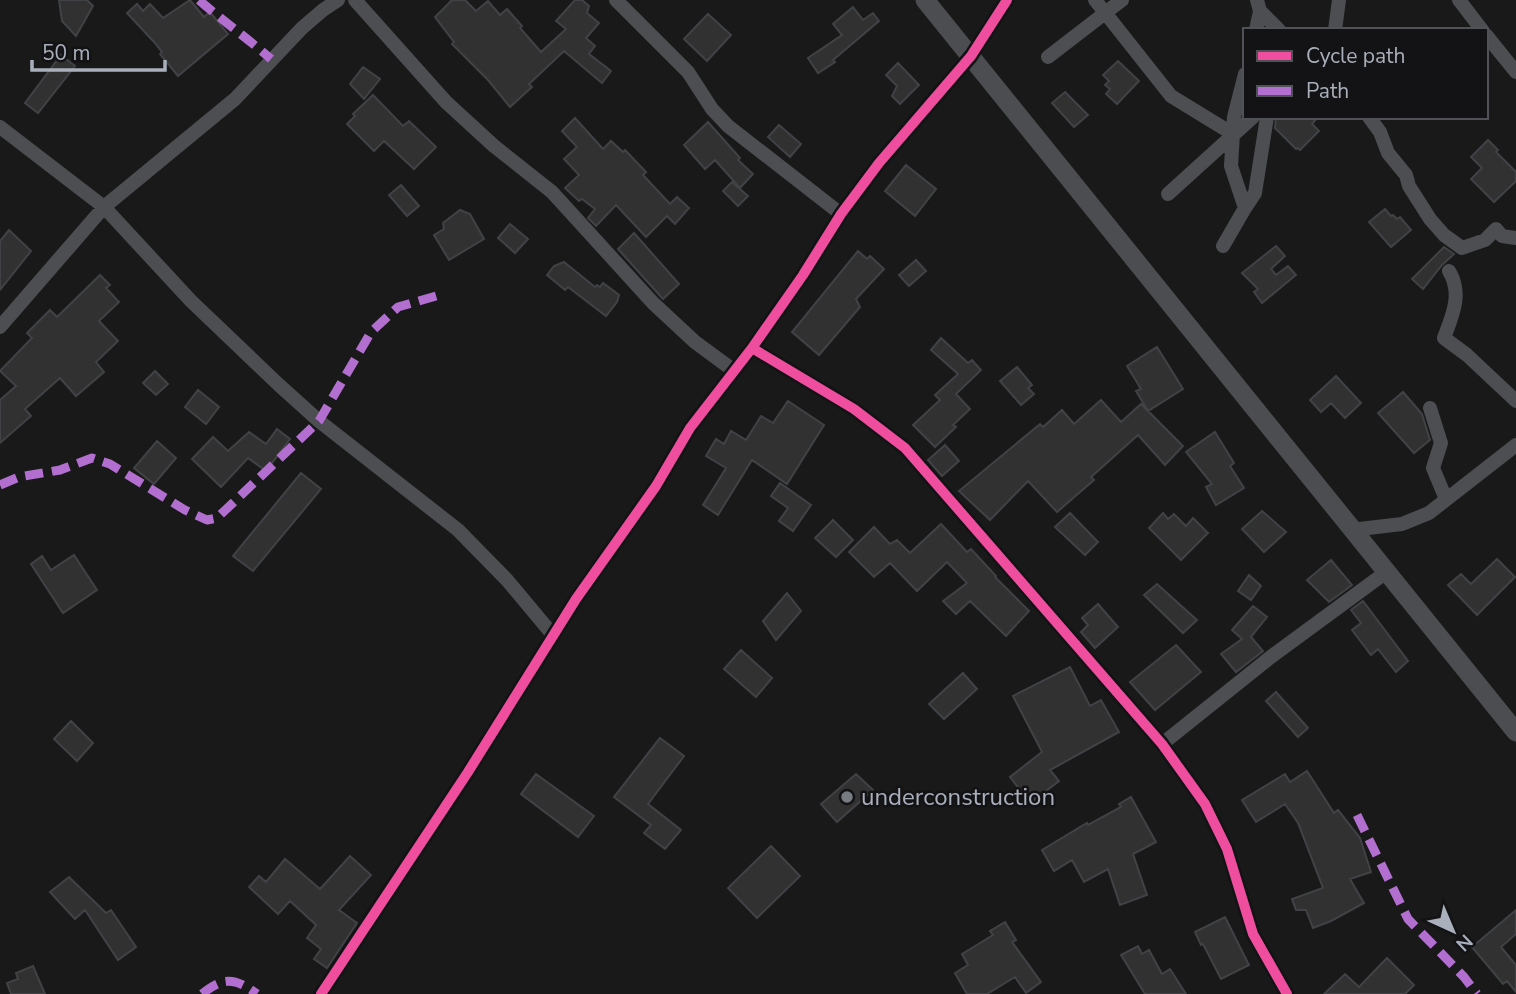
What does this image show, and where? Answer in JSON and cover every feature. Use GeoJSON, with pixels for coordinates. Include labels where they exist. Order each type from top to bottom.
{"type":"FeatureCollection","features":[{"type":"Feature","properties":{"kind":"main road"},"geometry":{"type":"LineString","coordinates":[[925,0],[1516,732]]}},
{"type":"Feature","properties":{"kind":"street"},"geometry":{"type":"LineString","coordinates":[[0,327],[104,207],[235,99],[302,28],[338,0]]}},
{"type":"Feature","properties":{"kind":"street"},"geometry":{"type":"LineString","coordinates":[[355,0],[446,103],[552,192],[653,303],[695,342],[733,370]]}},
{"type":"Feature","properties":{"kind":"street"},"geometry":{"type":"LineString","coordinates":[[616,0],[688,72],[712,109],[728,126],[841,214]]}},
{"type":"Feature","properties":{"kind":"street"},"geometry":{"type":"LineString","coordinates":[[321,994],[467,772],[553,635],[656,486],[690,428],[752,348],[841,214],[879,163],[971,56],[1007,0]]}},
{"type":"Feature","properties":{"kind":"street"},"geometry":{"type":"LineString","coordinates":[[1095,0],[1171,96],[1233,134]]}},
{"type":"Feature","properties":{"kind":"street"},"geometry":{"type":"LineString","coordinates":[[1048,57],[1122,0]]}},
{"type":"Feature","properties":{"kind":"street"},"geometry":{"type":"LineString","coordinates":[[1335,28],[1339,0]]}},
{"type":"Feature","properties":{"kind":"street"},"geometry":{"type":"LineString","coordinates":[[1460,0],[1481,28]]}},
{"type":"Feature","properties":{"kind":"street"},"geometry":{"type":"LineString","coordinates":[[1256,28],[1259,6]]}},
{"type":"Feature","properties":{"kind":"street"},"geometry":{"type":"LineString","coordinates":[[1259,6],[1277,28]]}},
{"type":"Feature","properties":{"kind":"street"},"geometry":{"type":"LineString","coordinates":[[1488,37],[1516,72]]}},
{"type":"Feature","properties":{"kind":"street"},"geometry":{"type":"LineString","coordinates":[[1243,82],[1234,117],[1231,166],[1245,208]]}},
{"type":"Feature","properties":{"kind":"street"},"geometry":{"type":"LineString","coordinates":[[1167,194],[1250,119]]}},
{"type":"Feature","properties":{"kind":"street"},"geometry":{"type":"LineString","coordinates":[[1223,246],[1255,193],[1267,119]]}},
{"type":"Feature","properties":{"kind":"street"},"geometry":{"type":"LineString","coordinates":[[1370,119],[1380,132],[1388,153],[1406,175],[1409,186],[1430,219],[1444,235],[1461,248],[1485,240],[1496,229],[1502,236],[1516,238]]}},
{"type":"Feature","properties":{"kind":"street"},"geometry":{"type":"LineString","coordinates":[[0,127],[104,207],[191,301],[319,421],[458,530],[507,580],[553,635]]}},
{"type":"Feature","properties":{"kind":"street"},"geometry":{"type":"LineString","coordinates":[[1449,271],[1457,292],[1456,307],[1444,338],[1467,355],[1516,401]]}},
{"type":"Feature","properties":{"kind":"street"},"geometry":{"type":"LineString","coordinates":[[752,348],[854,408],[905,447],[1162,744],[1205,804],[1227,849],[1253,934],[1287,994]]}},
{"type":"Feature","properties":{"kind":"street"},"geometry":{"type":"LineString","coordinates":[[1430,408],[1441,443],[1433,468],[1446,499]]}},
{"type":"Feature","properties":{"kind":"street"},"geometry":{"type":"LineString","coordinates":[[1351,530],[1402,524],[1429,513],[1516,444]]}},
{"type":"Feature","properties":{"kind":"street"},"geometry":{"type":"LineString","coordinates":[[1162,744],[1272,656],[1385,573]]}},
{"type":"Feature","properties":{"kind":"building"},"geometry":{"type":"Polygon","coordinates":[[[59,0],[87,0],[93,6],[76,36],[62,21],[59,0]]]}},
{"type":"Feature","properties":{"kind":"building"},"geometry":{"type":"Polygon","coordinates":[[[190,0],[204,17],[210,12],[228,34],[178,76],[154,42],[127,13],[137,4],[143,11],[150,4],[163,18],[190,0]]]}},
{"type":"Feature","properties":{"kind":"building"},"geometry":{"type":"Polygon","coordinates":[[[452,0],[465,0],[476,11],[488,1],[500,15],[507,9],[541,52],[566,29],[556,21],[575,0],[582,0],[589,6],[587,13],[599,23],[586,38],[595,46],[589,54],[611,71],[602,83],[564,51],[529,84],[532,87],[510,107],[488,80],[452,44],[454,42],[435,17],[452,0]]]}},
{"type":"Feature","properties":{"kind":"building"},"geometry":{"type":"Polygon","coordinates":[[[853,7],[863,20],[873,13],[879,21],[833,60],[835,62],[818,73],[808,58],[842,35],[833,24],[853,7]]]}},
{"type":"Feature","properties":{"kind":"building"},"geometry":{"type":"Polygon","coordinates":[[[708,14],[731,35],[707,61],[684,39],[708,14]]]}},
{"type":"Feature","properties":{"kind":"building"},"geometry":{"type":"Polygon","coordinates":[[[61,55],[75,66],[38,113],[25,103],[61,55]]]}},
{"type":"Feature","properties":{"kind":"building"},"geometry":{"type":"Polygon","coordinates":[[[1118,61],[1139,81],[1117,104],[1106,94],[1110,89],[1105,85],[1109,81],[1103,75],[1118,61]]]}},
{"type":"Feature","properties":{"kind":"building"},"geometry":{"type":"Polygon","coordinates":[[[898,63],[919,85],[900,104],[892,96],[897,86],[886,75],[898,63]]]}},
{"type":"Feature","properties":{"kind":"building"},"geometry":{"type":"Polygon","coordinates":[[[363,67],[380,79],[364,99],[350,84],[363,67]]]}},
{"type":"Feature","properties":{"kind":"building"},"geometry":{"type":"Polygon","coordinates":[[[1065,92],[1088,115],[1074,127],[1052,103],[1065,92]]]}},
{"type":"Feature","properties":{"kind":"building"},"geometry":{"type":"Polygon","coordinates":[[[373,95],[403,126],[409,121],[436,147],[414,169],[384,141],[374,151],[347,124],[355,116],[353,114],[373,95]]]}},
{"type":"Feature","properties":{"kind":"building"},"geometry":{"type":"Polygon","coordinates":[[[575,118],[603,149],[611,141],[623,152],[625,150],[646,172],[643,175],[670,204],[677,197],[689,208],[675,224],[667,216],[646,237],[616,205],[596,226],[588,218],[595,209],[582,199],[579,201],[565,188],[579,175],[564,159],[577,147],[562,131],[575,118]]]}},
{"type":"Feature","properties":{"kind":"building"},"geometry":{"type":"Polygon","coordinates":[[[1276,119],[1316,119],[1312,124],[1319,131],[1300,150],[1275,128],[1276,119]]]}},
{"type":"Feature","properties":{"kind":"building"},"geometry":{"type":"Polygon","coordinates":[[[708,122],[740,158],[738,160],[753,174],[740,188],[715,160],[705,169],[684,145],[708,122]]]}},
{"type":"Feature","properties":{"kind":"building"},"geometry":{"type":"Polygon","coordinates":[[[779,125],[801,144],[790,157],[768,137],[779,125]]]}},
{"type":"Feature","properties":{"kind":"building"},"geometry":{"type":"Polygon","coordinates":[[[1488,140],[1516,172],[1516,181],[1494,202],[1471,179],[1482,168],[1471,157],[1488,140]]]}},
{"type":"Feature","properties":{"kind":"building"},"geometry":{"type":"Polygon","coordinates":[[[906,165],[936,189],[915,216],[885,191],[906,165]]]}},
{"type":"Feature","properties":{"kind":"building"},"geometry":{"type":"Polygon","coordinates":[[[732,182],[748,196],[738,206],[723,191],[732,182]]]}},
{"type":"Feature","properties":{"kind":"building"},"geometry":{"type":"Polygon","coordinates":[[[401,185],[419,206],[407,216],[389,195],[401,185]]]}},
{"type":"Feature","properties":{"kind":"building"},"geometry":{"type":"Polygon","coordinates":[[[1385,209],[1391,216],[1397,219],[1400,217],[1411,230],[1391,247],[1369,222],[1385,209]]]}},
{"type":"Feature","properties":{"kind":"building"},"geometry":{"type":"Polygon","coordinates":[[[460,210],[470,214],[484,239],[449,260],[434,235],[444,229],[443,223],[460,210]]]}},
{"type":"Feature","properties":{"kind":"building"},"geometry":{"type":"Polygon","coordinates":[[[510,224],[528,239],[515,253],[498,238],[510,224]]]}},
{"type":"Feature","properties":{"kind":"building"},"geometry":{"type":"Polygon","coordinates":[[[9,230],[31,251],[0,290],[0,241],[9,230]]]}},
{"type":"Feature","properties":{"kind":"building"},"geometry":{"type":"Polygon","coordinates":[[[634,233],[679,284],[663,299],[618,249],[634,233]]]}},
{"type":"Feature","properties":{"kind":"building"},"geometry":{"type":"Polygon","coordinates":[[[1276,246],[1285,256],[1271,269],[1276,275],[1288,266],[1296,275],[1262,303],[1254,292],[1258,289],[1242,273],[1276,246]]]}},
{"type":"Feature","properties":{"kind":"building"},"geometry":{"type":"Polygon","coordinates":[[[1444,247],[1454,254],[1423,289],[1412,279],[1444,247]]]}},
{"type":"Feature","properties":{"kind":"building"},"geometry":{"type":"Polygon","coordinates":[[[858,251],[867,259],[870,256],[884,269],[856,299],[860,307],[819,355],[792,332],[858,251]]]}},
{"type":"Feature","properties":{"kind":"building"},"geometry":{"type":"Polygon","coordinates":[[[916,260],[926,271],[909,286],[899,275],[916,260]]]}},
{"type":"Feature","properties":{"kind":"building"},"geometry":{"type":"Polygon","coordinates":[[[564,262],[595,287],[600,287],[603,283],[619,295],[606,316],[568,287],[565,290],[547,275],[554,266],[564,262]]]}},
{"type":"Feature","properties":{"kind":"building"},"geometry":{"type":"Polygon","coordinates":[[[100,275],[110,285],[106,288],[119,302],[99,321],[118,341],[96,362],[104,372],[76,396],[60,378],[25,409],[31,416],[0,443],[0,400],[16,386],[0,371],[32,338],[27,333],[50,310],[57,317],[100,275]]]}},
{"type":"Feature","properties":{"kind":"building"},"geometry":{"type":"Polygon","coordinates":[[[941,338],[968,363],[972,360],[981,370],[956,394],[970,409],[935,447],[913,425],[940,400],[935,395],[958,374],[931,350],[941,338]]]}},
{"type":"Feature","properties":{"kind":"building"},"geometry":{"type":"Polygon","coordinates":[[[1157,347],[1183,389],[1148,411],[1136,391],[1141,389],[1127,366],[1157,347]]]}},
{"type":"Feature","properties":{"kind":"building"},"geometry":{"type":"Polygon","coordinates":[[[1017,367],[1032,385],[1028,388],[1034,394],[1021,405],[1000,381],[1017,367]]]}},
{"type":"Feature","properties":{"kind":"building"},"geometry":{"type":"Polygon","coordinates":[[[155,371],[168,384],[156,395],[143,383],[155,371]]]}},
{"type":"Feature","properties":{"kind":"building"},"geometry":{"type":"Polygon","coordinates":[[[1336,376],[1361,403],[1345,418],[1331,403],[1321,412],[1310,400],[1336,376]]]}},
{"type":"Feature","properties":{"kind":"building"},"geometry":{"type":"Polygon","coordinates":[[[198,390],[219,407],[206,424],[185,407],[198,390]]]}},
{"type":"Feature","properties":{"kind":"building"},"geometry":{"type":"Polygon","coordinates":[[[1403,392],[1422,414],[1430,440],[1414,453],[1378,413],[1403,392]]]}},
{"type":"Feature","properties":{"kind":"building"},"geometry":{"type":"Polygon","coordinates":[[[1101,400],[1121,422],[1141,404],[1183,446],[1165,465],[1138,435],[1091,477],[1094,480],[1057,512],[1028,481],[990,520],[959,491],[1040,424],[1043,427],[1062,410],[1074,424],[1101,400]]]}},
{"type":"Feature","properties":{"kind":"building"},"geometry":{"type":"Polygon","coordinates":[[[788,401],[824,425],[787,484],[752,460],[718,515],[703,505],[726,468],[706,456],[716,439],[724,444],[731,431],[746,440],[761,416],[773,423],[788,401]]]}},
{"type":"Feature","properties":{"kind":"building"},"geometry":{"type":"Polygon","coordinates":[[[277,429],[290,439],[266,471],[248,458],[221,487],[192,459],[213,437],[228,451],[249,432],[266,444],[277,429]]]}},
{"type":"Feature","properties":{"kind":"building"},"geometry":{"type":"Polygon","coordinates":[[[1215,432],[1234,463],[1230,466],[1244,488],[1216,505],[1206,487],[1212,484],[1186,452],[1215,432]]]}},
{"type":"Feature","properties":{"kind":"building"},"geometry":{"type":"Polygon","coordinates":[[[157,441],[176,458],[154,484],[134,468],[157,441]]]}},
{"type":"Feature","properties":{"kind":"building"},"geometry":{"type":"Polygon","coordinates":[[[945,445],[959,461],[942,476],[928,460],[945,445]]]}},
{"type":"Feature","properties":{"kind":"building"},"geometry":{"type":"Polygon","coordinates":[[[301,473],[321,489],[253,571],[233,556],[301,473]]]}},
{"type":"Feature","properties":{"kind":"building"},"geometry":{"type":"Polygon","coordinates":[[[780,483],[811,505],[793,531],[779,521],[788,508],[771,496],[780,483]]]}},
{"type":"Feature","properties":{"kind":"building"},"geometry":{"type":"Polygon","coordinates":[[[1262,511],[1286,532],[1264,552],[1242,529],[1262,511]]]}},
{"type":"Feature","properties":{"kind":"building"},"geometry":{"type":"Polygon","coordinates":[[[1070,513],[1098,542],[1085,555],[1055,527],[1070,513]]]}},
{"type":"Feature","properties":{"kind":"building"},"geometry":{"type":"Polygon","coordinates":[[[1163,513],[1168,519],[1174,514],[1186,526],[1193,518],[1208,533],[1181,560],[1149,528],[1163,513]]]}},
{"type":"Feature","properties":{"kind":"building"},"geometry":{"type":"Polygon","coordinates":[[[833,520],[853,540],[836,557],[815,538],[833,520]]]}},
{"type":"Feature","properties":{"kind":"building"},"geometry":{"type":"Polygon","coordinates":[[[941,524],[967,552],[971,549],[1029,611],[1006,636],[970,601],[956,614],[943,601],[967,583],[947,562],[917,591],[890,563],[874,577],[849,552],[874,527],[890,544],[897,540],[910,553],[941,524]]]}},
{"type":"Feature","properties":{"kind":"building"},"geometry":{"type":"Polygon","coordinates":[[[74,555],[97,590],[63,613],[31,564],[42,556],[51,570],[74,555]]]}},
{"type":"Feature","properties":{"kind":"building"},"geometry":{"type":"Polygon","coordinates":[[[1497,559],[1515,577],[1477,615],[1448,585],[1461,574],[1471,584],[1497,559]]]}},
{"type":"Feature","properties":{"kind":"building"},"geometry":{"type":"Polygon","coordinates":[[[1331,560],[1352,585],[1329,602],[1307,580],[1331,560]]]}},
{"type":"Feature","properties":{"kind":"building"},"geometry":{"type":"Polygon","coordinates":[[[1249,575],[1261,586],[1251,600],[1238,591],[1249,575]]]}},
{"type":"Feature","properties":{"kind":"building"},"geometry":{"type":"Polygon","coordinates":[[[1157,584],[1197,620],[1183,633],[1144,595],[1157,584]]]}},
{"type":"Feature","properties":{"kind":"building"},"geometry":{"type":"Polygon","coordinates":[[[787,593],[801,611],[776,640],[763,621],[787,593]]]}},
{"type":"Feature","properties":{"kind":"building"},"geometry":{"type":"Polygon","coordinates":[[[1363,601],[1408,661],[1396,672],[1378,649],[1371,655],[1352,630],[1361,623],[1351,610],[1363,601]]]}},
{"type":"Feature","properties":{"kind":"building"},"geometry":{"type":"Polygon","coordinates":[[[1098,604],[1118,627],[1095,648],[1081,632],[1088,625],[1082,618],[1098,604]]]}},
{"type":"Feature","properties":{"kind":"building"},"geometry":{"type":"Polygon","coordinates":[[[1253,606],[1267,617],[1251,637],[1263,651],[1236,672],[1221,654],[1242,639],[1232,630],[1253,606]]]}},
{"type":"Feature","properties":{"kind":"building"},"geometry":{"type":"Polygon","coordinates":[[[1176,645],[1201,672],[1155,710],[1130,682],[1176,645]]]}},
{"type":"Feature","properties":{"kind":"building"},"geometry":{"type":"Polygon","coordinates":[[[741,650],[772,678],[756,697],[724,669],[741,650]]]}},
{"type":"Feature","properties":{"kind":"building"},"geometry":{"type":"Polygon","coordinates":[[[1070,667],[1090,706],[1101,700],[1119,732],[1050,770],[1059,781],[1030,803],[1010,777],[1042,752],[1013,696],[1070,667]]]}},
{"type":"Feature","properties":{"kind":"building","name":"underconstruction"},"geometry":{"type":"Polygon","coordinates":[[[963,673],[977,689],[944,719],[929,704],[963,673]]]}},
{"type":"Feature","properties":{"kind":"building"},"geometry":{"type":"Polygon","coordinates":[[[1276,692],[1308,728],[1298,737],[1266,701],[1276,692]]]}},
{"type":"Feature","properties":{"kind":"building"},"geometry":{"type":"Polygon","coordinates":[[[71,721],[93,743],[77,761],[54,739],[71,721]]]}},
{"type":"Feature","properties":{"kind":"building"},"geometry":{"type":"Polygon","coordinates":[[[660,738],[684,756],[648,804],[681,830],[665,849],[644,833],[651,825],[614,797],[660,738]]]}},
{"type":"Feature","properties":{"kind":"building"},"geometry":{"type":"Polygon","coordinates":[[[1307,771],[1334,813],[1338,810],[1360,838],[1371,872],[1350,879],[1364,903],[1313,928],[1306,910],[1296,910],[1292,899],[1323,888],[1298,823],[1285,804],[1256,822],[1242,800],[1285,774],[1290,782],[1307,771]]]}},
{"type":"Feature","properties":{"kind":"building"},"geometry":{"type":"Polygon","coordinates":[[[536,774],[594,816],[578,837],[521,794],[536,774]]]}},
{"type":"Feature","properties":{"kind":"building","name":"underconstruction"},"geometry":{"type":"Polygon","coordinates":[[[856,774],[873,790],[837,822],[821,804],[856,774]]]}},
{"type":"Feature","properties":{"kind":"building"},"geometry":{"type":"Polygon","coordinates":[[[1131,797],[1156,842],[1133,854],[1147,895],[1120,905],[1108,869],[1084,882],[1072,860],[1054,871],[1042,850],[1087,823],[1088,825],[1121,807],[1119,804],[1131,797]]]}},
{"type":"Feature","properties":{"kind":"building"},"geometry":{"type":"Polygon","coordinates":[[[771,846],[800,876],[757,918],[728,888],[771,846]]]}},
{"type":"Feature","properties":{"kind":"building"},"geometry":{"type":"Polygon","coordinates":[[[350,856],[371,875],[339,910],[357,923],[327,968],[314,959],[321,949],[307,938],[316,925],[290,901],[278,914],[249,887],[259,876],[266,882],[285,859],[320,889],[350,856]]]}},
{"type":"Feature","properties":{"kind":"building"},"geometry":{"type":"Polygon","coordinates":[[[69,877],[106,913],[111,910],[136,947],[118,960],[85,910],[75,919],[50,892],[69,877]]]}},
{"type":"Feature","properties":{"kind":"building"},"geometry":{"type":"Polygon","coordinates":[[[1516,910],[1516,934],[1501,947],[1516,965],[1516,992],[1507,981],[1503,984],[1472,947],[1516,910]]]}},
{"type":"Feature","properties":{"kind":"building"},"geometry":{"type":"Polygon","coordinates":[[[1225,917],[1249,965],[1221,979],[1195,932],[1225,917]]]}},
{"type":"Feature","properties":{"kind":"building"},"geometry":{"type":"Polygon","coordinates":[[[1005,922],[1016,940],[1012,942],[1041,982],[1026,993],[1015,977],[987,994],[967,994],[955,973],[968,965],[962,954],[993,935],[990,931],[1005,922]]]}},
{"type":"Feature","properties":{"kind":"building"},"geometry":{"type":"Polygon","coordinates":[[[1138,946],[1142,954],[1149,950],[1162,974],[1170,969],[1186,994],[1145,994],[1121,955],[1138,946]]]}},
{"type":"Feature","properties":{"kind":"building"},"geometry":{"type":"Polygon","coordinates":[[[1387,958],[1414,985],[1405,994],[1324,994],[1345,974],[1359,987],[1387,958]]]}},
{"type":"Feature","properties":{"kind":"building"},"geometry":{"type":"Polygon","coordinates":[[[33,966],[45,994],[11,994],[7,983],[18,979],[16,973],[33,966]]]}},
{"type":"Feature","properties":{"kind":"marked path"},"geometry":{"type":"LineString","coordinates":[[199,0],[271,59]]}},
{"type":"Feature","properties":{"kind":"marked path"},"geometry":{"type":"LineString","coordinates":[[0,485],[19,477],[60,470],[92,458],[110,464],[185,510],[207,520],[217,518],[319,421],[371,332],[398,307],[443,294]]}},
{"type":"Feature","properties":{"kind":"marked path"},"geometry":{"type":"LineString","coordinates":[[1357,815],[1408,919],[1477,994]]}},
{"type":"Feature","properties":{"kind":"marked path"},"geometry":{"type":"LineString","coordinates":[[202,994],[217,984],[230,981],[257,994]]}},
{"type":"Feature","properties":{"kind":"cycle path"},"geometry":{"type":"LineString","coordinates":[[321,994],[468,772],[576,599],[656,486],[690,428],[752,348],[841,214],[879,163],[971,56],[1007,0]]}},
{"type":"Feature","properties":{"kind":"cycle path"},"geometry":{"type":"LineString","coordinates":[[752,348],[854,409],[905,448],[1162,744],[1205,804],[1227,849],[1253,934],[1287,994]]}},
{"type":"Feature","properties":{"kind":"place","name":"underconstruction"},"geometry":{"type":"Point","coordinates":[847,797]}}]}
